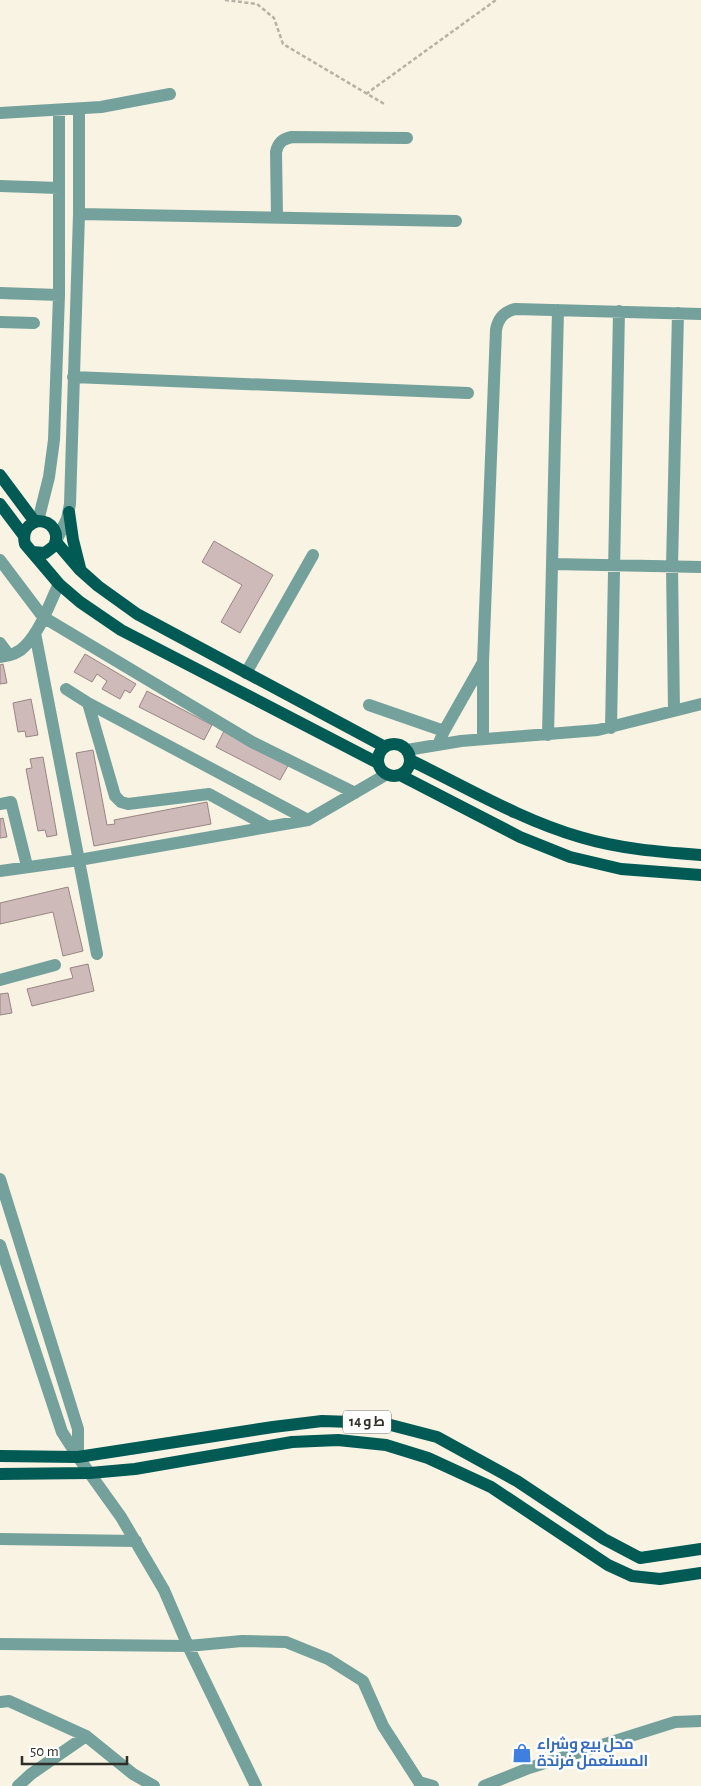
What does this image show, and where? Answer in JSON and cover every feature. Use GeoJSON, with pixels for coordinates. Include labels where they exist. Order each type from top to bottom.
{"type":"FeatureCollection","features":[{"type":"Feature","properties":{"kind":"main road"},"geometry":{"type":"LineString","coordinates":[[0,475],[36,521]]}},
{"type":"Feature","properties":{"kind":"main road"},"geometry":{"type":"LineString","coordinates":[[0,504],[24,536],[27,547],[59,584],[80,602],[121,630],[378,763],[383,772],[396,776],[400,775],[520,837],[570,857],[621,869],[701,875]]}},
{"type":"Feature","properties":{"kind":"main road"},"geometry":{"type":"LineString","coordinates":[[68,512],[80,570]]}},
{"type":"Feature","properties":{"kind":"main road"},"geometry":{"type":"LineString","coordinates":[[24,536],[27,527],[36,521],[43,521],[52,525],[55,529],[57,540],[80,570],[98,586],[137,614],[385,747]]}},
{"type":"Feature","properties":{"kind":"main road"},"geometry":{"type":"LineString","coordinates":[[32,552],[44,553],[52,549],[57,540]]}},
{"type":"Feature","properties":{"kind":"main road"},"geometry":{"type":"LineString","coordinates":[[378,763],[379,754],[385,747],[399,745],[408,755],[526,817],[580,837],[634,850],[701,855]]}},
{"type":"Feature","properties":{"kind":"main road"},"geometry":{"type":"LineString","coordinates":[[400,775],[407,769],[408,755]]}},
{"type":"Feature","properties":{"kind":"main road","name":"ط و 14"},"geometry":{"type":"LineString","coordinates":[[0,1456],[78,1457],[273,1427],[322,1422],[383,1422],[437,1437],[516,1481],[604,1538],[640,1558],[701,1549]]}},
{"type":"Feature","properties":{"kind":"main road"},"geometry":{"type":"LineString","coordinates":[[0,1474],[90,1473],[135,1469],[292,1442],[338,1440],[386,1445],[428,1458],[491,1486],[608,1565],[632,1576],[660,1579],[701,1573]]}},
{"type":"Feature","properties":{"kind":"street"},"geometry":{"type":"LineString","coordinates":[[0,114],[110,106],[170,94]]}},
{"type":"Feature","properties":{"kind":"street"},"geometry":{"type":"LineString","coordinates":[[57,540],[68,512],[79,214],[79,109]]}},
{"type":"Feature","properties":{"kind":"street"},"geometry":{"type":"LineString","coordinates":[[36,521],[49,477],[53,452],[59,295],[59,110]]}},
{"type":"Feature","properties":{"kind":"street"},"geometry":{"type":"LineString","coordinates":[[277,217],[276,152],[282,140],[292,137],[407,138]]}},
{"type":"Feature","properties":{"kind":"street"},"geometry":{"type":"LineString","coordinates":[[0,186],[59,188]]}},
{"type":"Feature","properties":{"kind":"street"},"geometry":{"type":"LineString","coordinates":[[79,214],[456,221]]}},
{"type":"Feature","properties":{"kind":"street"},"geometry":{"type":"LineString","coordinates":[[0,293],[59,295]]}},
{"type":"Feature","properties":{"kind":"street"},"geometry":{"type":"LineString","coordinates":[[483,739],[483,662],[496,324],[503,314],[515,309],[701,314]]}},
{"type":"Feature","properties":{"kind":"street"},"geometry":{"type":"LineString","coordinates":[[548,735],[558,310]]}},
{"type":"Feature","properties":{"kind":"street"},"geometry":{"type":"LineString","coordinates":[[612,728],[619,311]]}},
{"type":"Feature","properties":{"kind":"street"},"geometry":{"type":"LineString","coordinates":[[674,711],[672,566],[678,313]]}},
{"type":"Feature","properties":{"kind":"street"},"geometry":{"type":"LineString","coordinates":[[0,322],[34,323]]}},
{"type":"Feature","properties":{"kind":"street"},"geometry":{"type":"LineString","coordinates":[[73,377],[468,393]]}},
{"type":"Feature","properties":{"kind":"street"},"geometry":{"type":"LineString","coordinates":[[246,673],[313,555]]}},
{"type":"Feature","properties":{"kind":"street"},"geometry":{"type":"LineString","coordinates":[[0,560],[43,617],[252,742],[355,793]]}},
{"type":"Feature","properties":{"kind":"street"},"geometry":{"type":"LineString","coordinates":[[553,564],[701,567]]}},
{"type":"Feature","properties":{"kind":"street"},"geometry":{"type":"LineString","coordinates":[[0,643],[4,656],[24,648],[35,633],[59,584]]}},
{"type":"Feature","properties":{"kind":"street"},"geometry":{"type":"LineString","coordinates":[[35,633],[97,954]]}},
{"type":"Feature","properties":{"kind":"street"},"geometry":{"type":"LineString","coordinates":[[438,745],[483,662]]}},
{"type":"Feature","properties":{"kind":"street"},"geometry":{"type":"LineString","coordinates":[[66,689],[88,703],[308,820]]}},
{"type":"Feature","properties":{"kind":"street"},"geometry":{"type":"LineString","coordinates":[[88,703],[115,796],[121,802],[128,804],[209,794],[268,826]]}},
{"type":"Feature","properties":{"kind":"street"},"geometry":{"type":"LineString","coordinates":[[408,755],[438,745],[483,739],[548,735],[612,728],[701,704]]}},
{"type":"Feature","properties":{"kind":"street"},"geometry":{"type":"LineString","coordinates":[[369,705],[444,731]]}},
{"type":"Feature","properties":{"kind":"street"},"geometry":{"type":"LineString","coordinates":[[0,871],[79,860],[308,820],[387,774]]}},
{"type":"Feature","properties":{"kind":"street"},"geometry":{"type":"LineString","coordinates":[[0,804],[11,802],[27,866]]}},
{"type":"Feature","properties":{"kind":"street"},"geometry":{"type":"LineString","coordinates":[[0,980],[56,965]]}},
{"type":"Feature","properties":{"kind":"street"},"geometry":{"type":"LineString","coordinates":[[0,1179],[78,1429],[78,1457]]}},
{"type":"Feature","properties":{"kind":"street"},"geometry":{"type":"LineString","coordinates":[[0,1245],[62,1432],[122,1517],[164,1590],[188,1646],[256,1786]]}},
{"type":"Feature","properties":{"kind":"street"},"geometry":{"type":"LineString","coordinates":[[0,1538],[136,1541]]}},
{"type":"Feature","properties":{"kind":"street"},"geometry":{"type":"LineString","coordinates":[[0,1644],[188,1646],[242,1641],[286,1642],[328,1659],[364,1682],[383,1726],[419,1782],[433,1786]]}},
{"type":"Feature","properties":{"kind":"street"},"geometry":{"type":"LineString","coordinates":[[0,1702],[9,1701],[86,1736],[133,1774],[154,1786]]}},
{"type":"Feature","properties":{"kind":"street"},"geometry":{"type":"LineString","coordinates":[[484,1786],[529,1768],[676,1722],[701,1721]]}},
{"type":"Feature","properties":{"kind":"street"},"geometry":{"type":"LineString","coordinates":[[18,1786],[31,1774],[86,1736]]}},
{"type":"Feature","properties":{"kind":"path"},"geometry":{"type":"LineString","coordinates":[[225,0],[257,4],[274,18],[283,44],[386,105]]}},
{"type":"Feature","properties":{"kind":"path"},"geometry":{"type":"LineString","coordinates":[[366,94],[496,0]]}},
{"type":"Feature","properties":{"kind":"building"},"geometry":{"type":"Polygon","coordinates":[[[214,541],[273,575],[240,633],[221,622],[242,585],[202,562],[214,541]]]}},
{"type":"Feature","properties":{"kind":"building"},"geometry":{"type":"Polygon","coordinates":[[[85,654],[136,684],[130,693],[125,690],[120,699],[102,689],[107,681],[97,674],[92,682],[74,672],[85,654]]]}},
{"type":"Feature","properties":{"kind":"building"},"geometry":{"type":"Polygon","coordinates":[[[3,664],[7,683],[0,684],[0,665],[3,664]]]}},
{"type":"Feature","properties":{"kind":"building"},"geometry":{"type":"Polygon","coordinates":[[[147,691],[212,725],[204,740],[139,707],[147,691]]]}},
{"type":"Feature","properties":{"kind":"building"},"geometry":{"type":"Polygon","coordinates":[[[31,699],[38,735],[26,737],[25,731],[18,732],[13,703],[31,699]]]}},
{"type":"Feature","properties":{"kind":"building"},"geometry":{"type":"Polygon","coordinates":[[[224,731],[289,764],[280,780],[216,747],[224,731]]]}},
{"type":"Feature","properties":{"kind":"building"},"geometry":{"type":"Polygon","coordinates":[[[93,750],[107,825],[115,824],[114,820],[207,802],[211,824],[94,846],[76,753],[93,750]]]}},
{"type":"Feature","properties":{"kind":"building"},"geometry":{"type":"Polygon","coordinates":[[[43,757],[57,835],[47,837],[45,830],[38,831],[26,769],[32,768],[30,759],[43,757]]]}},
{"type":"Feature","properties":{"kind":"building"},"geometry":{"type":"Polygon","coordinates":[[[3,818],[7,837],[0,838],[0,819],[3,818]]]}},
{"type":"Feature","properties":{"kind":"building"},"geometry":{"type":"Polygon","coordinates":[[[68,887],[83,951],[63,956],[53,912],[0,924],[0,903],[68,887]]]}},
{"type":"Feature","properties":{"kind":"building"},"geometry":{"type":"Polygon","coordinates":[[[88,964],[94,991],[32,1006],[27,989],[73,978],[70,968],[88,964]]]}},
{"type":"Feature","properties":{"kind":"building"},"geometry":{"type":"Polygon","coordinates":[[[8,993],[12,1013],[0,1015],[0,994],[8,993]]]}},
{"type":"Feature","properties":{"kind":"place","name":"محل بيع وشراء المستعمل فرندة"},"geometry":{"type":"Point","coordinates":[522,1753]}}]}
